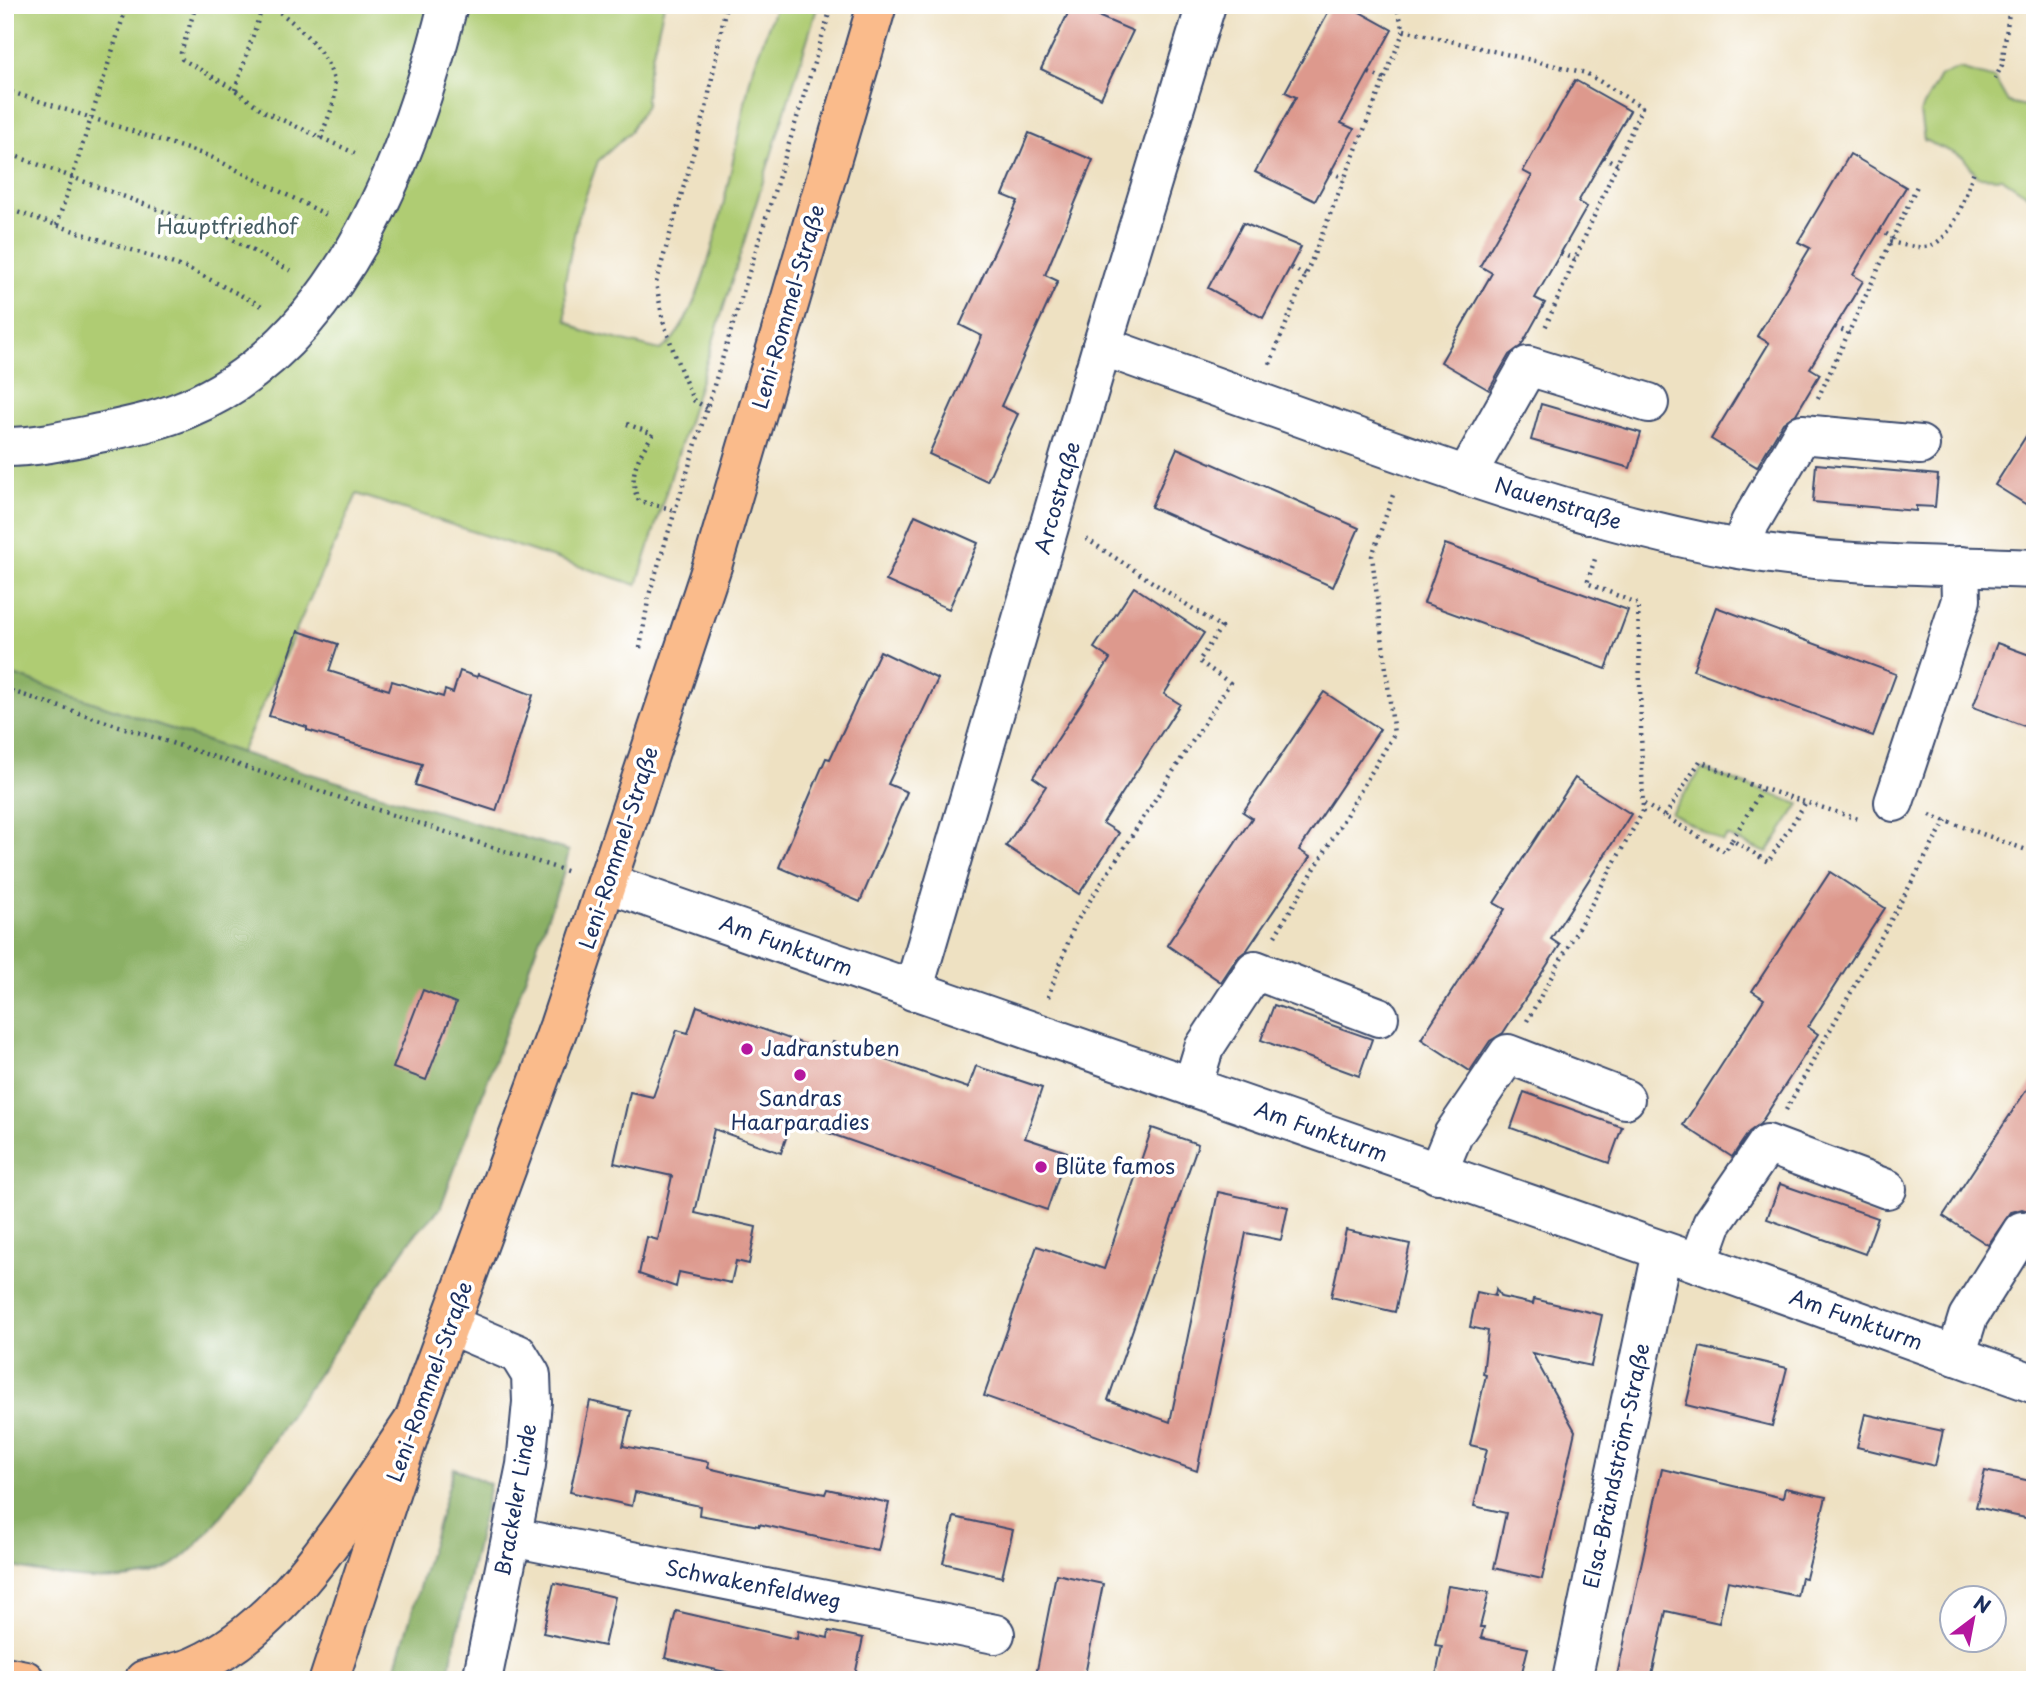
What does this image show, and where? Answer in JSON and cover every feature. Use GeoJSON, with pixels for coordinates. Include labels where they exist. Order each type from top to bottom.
{"type":"FeatureCollection","features":[{"type":"Feature","properties":{"kind":"main road","name":"Leni-Rommel-Straße"},"geometry":{"type":"LineString","coordinates":[[329,1680],[414,1420],[559,1026],[713,563],[877,5]]}},
{"type":"Feature","properties":{"kind":"main road"},"geometry":{"type":"LineString","coordinates":[[144,1680],[196,1666],[258,1626],[312,1569],[414,1420]]}},
{"type":"Feature","properties":{"kind":"main road"},"geometry":{"type":"LineString","coordinates":[[5,1676],[25,1680]]}},
{"type":"Feature","properties":{"kind":"street"},"geometry":{"type":"LineString","coordinates":[[5,447],[33,447],[123,428],[186,409],[243,378],[285,343],[365,233],[396,170],[432,70],[448,5]]}},
{"type":"Feature","properties":{"kind":"street","name":"Arcostraße"},"geometry":{"type":"LineString","coordinates":[[913,992],[1102,346],[1206,5]]}},
{"type":"Feature","properties":{"kind":"street","name":"Nauenstraße"},"geometry":{"type":"LineString","coordinates":[[1102,346],[1466,476],[1609,520],[1741,549],[1849,561],[2035,569]]}},
{"type":"Feature","properties":{"kind":"street"},"geometry":{"type":"LineString","coordinates":[[1466,476],[1528,366],[1649,403]]}},
{"type":"Feature","properties":{"kind":"street"},"geometry":{"type":"LineString","coordinates":[[1741,549],[1750,523],[1802,434],[1920,445]]}},
{"type":"Feature","properties":{"kind":"street"},"geometry":{"type":"LineString","coordinates":[[1894,802],[1961,600],[1960,566]]}},
{"type":"Feature","properties":{"kind":"street","name":"Am Funkturm"},"geometry":{"type":"LineString","coordinates":[[607,883],[913,992],[1698,1263],[2035,1384]]}},
{"type":"Feature","properties":{"kind":"street"},"geometry":{"type":"LineString","coordinates":[[1192,1087],[1204,1048],[1255,970],[1379,1017]]}},
{"type":"Feature","properties":{"kind":"street"},"geometry":{"type":"LineString","coordinates":[[1437,1174],[1453,1135],[1508,1054],[1625,1099]]}},
{"type":"Feature","properties":{"kind":"street"},"geometry":{"type":"LineString","coordinates":[[1698,1263],[1712,1224],[1767,1144],[1887,1189]]}},
{"type":"Feature","properties":{"kind":"street"},"geometry":{"type":"LineString","coordinates":[[1956,1356],[1968,1317],[2022,1231],[2035,1238]]}},
{"type":"Feature","properties":{"kind":"street","name":"Elsa-Brändström-Straße"},"geometry":{"type":"LineString","coordinates":[[1572,1680],[1662,1252]]}},
{"type":"Feature","properties":{"kind":"street","name":"Brackeler Linde"},"geometry":{"type":"LineString","coordinates":[[450,1325],[518,1354],[531,1376],[532,1402],[526,1465],[482,1680]]}},
{"type":"Feature","properties":{"kind":"street","name":"Schwakenfeldweg"},"geometry":{"type":"LineString","coordinates":[[512,1536],[995,1634]]}},
{"type":"Feature","properties":{"kind":"path"},"geometry":{"type":"LineString","coordinates":[[57,225],[127,5]]}},
{"type":"Feature","properties":{"kind":"path"},"geometry":{"type":"LineString","coordinates":[[195,5],[181,53],[183,59],[235,90],[265,112],[320,139],[396,170]]}},
{"type":"Feature","properties":{"kind":"path"},"geometry":{"type":"LineString","coordinates":[[235,90],[265,5],[296,24],[327,63],[334,79],[335,93],[320,139]]}},
{"type":"Feature","properties":{"kind":"path"},"geometry":{"type":"LineString","coordinates":[[707,409],[693,400],[688,389],[663,321],[656,283],[706,109],[726,5]]}},
{"type":"Feature","properties":{"kind":"path"},"geometry":{"type":"LineString","coordinates":[[639,659],[649,595],[832,5]]}},
{"type":"Feature","properties":{"kind":"path"},"geometry":{"type":"LineString","coordinates":[[1267,372],[1404,30],[1396,5]]}},
{"type":"Feature","properties":{"kind":"path"},"geometry":{"type":"LineString","coordinates":[[1995,79],[2002,65],[2010,5]]}},
{"type":"Feature","properties":{"kind":"path"},"geometry":{"type":"LineString","coordinates":[[1404,30],[1586,73],[1642,107],[1528,366]]}},
{"type":"Feature","properties":{"kind":"path"},"geometry":{"type":"LineString","coordinates":[[1369,73],[1384,79]]}},
{"type":"Feature","properties":{"kind":"path"},"geometry":{"type":"LineString","coordinates":[[5,90],[209,156],[365,233]]}},
{"type":"Feature","properties":{"kind":"path"},"geometry":{"type":"LineString","coordinates":[[5,152],[216,231],[326,290]]}},
{"type":"Feature","properties":{"kind":"path"},"geometry":{"type":"LineString","coordinates":[[1603,157],[1617,164]]}},
{"type":"Feature","properties":{"kind":"path"},"geometry":{"type":"LineString","coordinates":[[1880,230],[1892,240],[1926,247],[1940,240],[1958,212],[1975,171]]}},
{"type":"Feature","properties":{"kind":"path"},"geometry":{"type":"LineString","coordinates":[[1331,172],[1344,178]]}},
{"type":"Feature","properties":{"kind":"path"},"geometry":{"type":"LineString","coordinates":[[1802,434],[1917,186]]}},
{"type":"Feature","properties":{"kind":"path"},"geometry":{"type":"LineString","coordinates":[[5,208],[189,269],[260,305],[297,328]]}},
{"type":"Feature","properties":{"kind":"path"},"geometry":{"type":"LineString","coordinates":[[1561,253],[1575,260]]}},
{"type":"Feature","properties":{"kind":"path"},"geometry":{"type":"LineString","coordinates":[[1290,268],[1306,275]]}},
{"type":"Feature","properties":{"kind":"path"},"geometry":{"type":"LineString","coordinates":[[1835,327],[1849,333]]}},
{"type":"Feature","properties":{"kind":"path"},"geometry":{"type":"LineString","coordinates":[[627,424],[653,434],[634,462],[635,491],[639,500],[675,510]]}},
{"type":"Feature","properties":{"kind":"path"},"geometry":{"type":"LineString","coordinates":[[1255,970],[1394,734],[1372,556],[1398,480]]}},
{"type":"Feature","properties":{"kind":"path"},"geometry":{"type":"LineString","coordinates":[[1048,998],[1075,924],[1230,683],[1199,661],[1221,626],[1073,531]]}},
{"type":"Feature","properties":{"kind":"path"},"geometry":{"type":"LineString","coordinates":[[1508,1054],[1643,811],[1638,604],[1587,583],[1600,546]]}},
{"type":"Feature","properties":{"kind":"path"},"geometry":{"type":"LineString","coordinates":[[5,689],[607,883]]}},
{"type":"Feature","properties":{"kind":"path"},"geometry":{"type":"LineString","coordinates":[[1665,816],[1700,761],[1763,788],[1883,828],[1894,802],[2035,853]]}},
{"type":"Feature","properties":{"kind":"path"},"geometry":{"type":"LineString","coordinates":[[1643,803],[1725,852],[1763,788]]}},
{"type":"Feature","properties":{"kind":"path"},"geometry":{"type":"LineString","coordinates":[[1732,840],[1768,862],[1807,802]]}},
{"type":"Feature","properties":{"kind":"path"},"geometry":{"type":"LineString","coordinates":[[1767,1144],[1946,820]]}},
{"type":"Feature","properties":{"kind":"green space","name":"Hauptfriedhof"},"geometry":{"type":"Polygon","coordinates":[[[5,5],[664,5],[647,78],[646,105],[629,133],[598,161],[577,220],[565,281],[566,320],[583,331],[660,350],[678,333],[693,304],[707,266],[729,181],[751,76],[776,5],[818,5],[637,585],[357,494],[241,753],[5,672],[5,5]]]}},
{"type":"Feature","properties":{"kind":"green space"},"geometry":{"type":"Polygon","coordinates":[[[1959,69],[1995,79],[2008,102],[2035,108],[2035,200],[2002,178],[1978,177],[1963,157],[1924,140],[1920,113],[1940,76],[1959,69]]]}},
{"type":"Feature","properties":{"kind":"green space"},"geometry":{"type":"Polygon","coordinates":[[[5,672],[241,753],[569,851],[562,878],[440,1209],[414,1236],[215,1524],[180,1560],[163,1570],[126,1578],[63,1576],[5,1565],[5,672]]]}},
{"type":"Feature","properties":{"kind":"green space"},"geometry":{"type":"Polygon","coordinates":[[[1702,769],[1799,804],[1767,853],[1727,836],[1723,842],[1671,813],[1702,769]]]}},
{"type":"Feature","properties":{"kind":"green space"},"geometry":{"type":"Polygon","coordinates":[[[454,1468],[490,1484],[447,1680],[392,1680],[454,1468]]]}},
{"type":"Feature","properties":{"kind":"building"},"geometry":{"type":"Polygon","coordinates":[[[1072,5],[1133,31],[1101,98],[1041,69],[1072,5]]]}},
{"type":"Feature","properties":{"kind":"building"},"geometry":{"type":"Polygon","coordinates":[[[1332,5],[1347,5],[1392,30],[1341,123],[1354,129],[1315,201],[1255,172],[1296,97],[1285,92],[1332,5]]]}},
{"type":"Feature","properties":{"kind":"building"},"geometry":{"type":"Polygon","coordinates":[[[1575,80],[1630,111],[1578,202],[1587,207],[1535,298],[1545,303],[1521,346],[1509,355],[1489,390],[1441,362],[1492,273],[1480,266],[1532,176],[1523,171],[1575,80]]]}},
{"type":"Feature","properties":{"kind":"building"},"geometry":{"type":"Polygon","coordinates":[[[1029,133],[1093,160],[1045,275],[1058,281],[1001,406],[1018,414],[987,481],[929,454],[982,336],[960,325],[1018,201],[1003,195],[1029,133]]]}},
{"type":"Feature","properties":{"kind":"building"},"geometry":{"type":"Polygon","coordinates":[[[1850,154],[1906,187],[1853,275],[1863,281],[1810,368],[1820,374],[1796,414],[1783,423],[1757,467],[1711,439],[1769,343],[1757,336],[1810,248],[1798,242],[1850,154]]]}},
{"type":"Feature","properties":{"kind":"building"},"geometry":{"type":"Polygon","coordinates":[[[1243,223],[1301,247],[1263,318],[1208,288],[1243,223]]]}},
{"type":"Feature","properties":{"kind":"building"},"geometry":{"type":"Polygon","coordinates":[[[1541,404],[1641,433],[1630,468],[1531,440],[1541,404]]]}},
{"type":"Feature","properties":{"kind":"building"},"geometry":{"type":"Polygon","coordinates":[[[2035,422],[2035,510],[1995,485],[2035,422]]]}},
{"type":"Feature","properties":{"kind":"building"},"geometry":{"type":"Polygon","coordinates":[[[1177,448],[1359,528],[1333,587],[1151,507],[1177,448]]]}},
{"type":"Feature","properties":{"kind":"building"},"geometry":{"type":"Polygon","coordinates":[[[1816,464],[1938,475],[1935,507],[1916,506],[1916,511],[1813,502],[1816,464]]]}},
{"type":"Feature","properties":{"kind":"building"},"geometry":{"type":"Polygon","coordinates":[[[915,515],[978,543],[949,609],[886,581],[915,515]]]}},
{"type":"Feature","properties":{"kind":"building"},"geometry":{"type":"Polygon","coordinates":[[[1445,544],[1628,610],[1606,669],[1424,603],[1445,544]]]}},
{"type":"Feature","properties":{"kind":"building"},"geometry":{"type":"Polygon","coordinates":[[[1134,587],[1204,633],[1164,694],[1180,704],[1103,823],[1119,833],[1079,894],[1006,846],[1046,786],[1033,777],[1110,659],[1094,648],[1134,587]]]}},
{"type":"Feature","properties":{"kind":"building"},"geometry":{"type":"Polygon","coordinates":[[[1716,607],[1896,674],[1873,736],[1693,670],[1716,607]]]}},
{"type":"Feature","properties":{"kind":"building"},"geometry":{"type":"Polygon","coordinates":[[[298,631],[338,644],[329,671],[389,690],[392,681],[443,697],[445,690],[453,693],[460,671],[477,677],[478,674],[533,695],[496,811],[415,785],[422,764],[269,716],[298,631]]]}},
{"type":"Feature","properties":{"kind":"building"},"geometry":{"type":"Polygon","coordinates":[[[1997,643],[2035,657],[2035,730],[1973,707],[1997,643]]]}},
{"type":"Feature","properties":{"kind":"building"},"geometry":{"type":"Polygon","coordinates":[[[880,651],[938,679],[888,784],[907,792],[860,902],[779,867],[826,758],[830,759],[880,651]]]}},
{"type":"Feature","properties":{"kind":"building"},"geometry":{"type":"Polygon","coordinates":[[[1324,692],[1380,729],[1299,850],[1310,857],[1247,950],[1237,958],[1221,982],[1167,945],[1252,818],[1243,812],[1324,692]]]}},
{"type":"Feature","properties":{"kind":"building"},"geometry":{"type":"Polygon","coordinates":[[[1575,778],[1631,814],[1551,939],[1560,945],[1503,1033],[1490,1041],[1470,1071],[1421,1039],[1505,909],[1494,903],[1575,778]]]}},
{"type":"Feature","properties":{"kind":"building"},"geometry":{"type":"Polygon","coordinates":[[[1830,872],[1885,908],[1808,1027],[1818,1034],[1760,1124],[1749,1132],[1732,1157],[1683,1125],[1764,999],[1752,991],[1830,872]]]}},
{"type":"Feature","properties":{"kind":"building"},"geometry":{"type":"Polygon","coordinates":[[[423,990],[456,1003],[426,1080],[393,1068],[423,990]]]}},
{"type":"Feature","properties":{"kind":"building"},"geometry":{"type":"Polygon","coordinates":[[[1274,1005],[1372,1039],[1359,1076],[1261,1040],[1274,1005]]]}},
{"type":"Feature","properties":{"kind":"building"},"geometry":{"type":"Polygon","coordinates":[[[697,1006],[829,1053],[833,1042],[968,1088],[976,1066],[1042,1088],[1025,1138],[1067,1152],[1047,1210],[792,1120],[781,1153],[714,1129],[695,1213],[756,1227],[749,1264],[736,1261],[731,1283],[679,1272],[676,1287],[639,1274],[647,1237],[658,1240],[672,1176],[614,1163],[630,1092],[653,1097],[677,1030],[688,1033],[697,1006]]]}},
{"type":"Feature","properties":{"kind":"building"},"geometry":{"type":"Polygon","coordinates":[[[2035,1077],[2035,1213],[2022,1209],[2011,1212],[1988,1245],[1943,1216],[2035,1077]]]}},
{"type":"Feature","properties":{"kind":"building"},"geometry":{"type":"Polygon","coordinates":[[[1524,1092],[1622,1127],[1609,1163],[1511,1128],[1524,1092]]]}},
{"type":"Feature","properties":{"kind":"building"},"geometry":{"type":"Polygon","coordinates":[[[1152,1128],[1198,1144],[1108,1400],[1170,1422],[1218,1192],[1288,1207],[1281,1240],[1246,1233],[1197,1471],[984,1396],[1037,1246],[1104,1269],[1152,1128]]]}},
{"type":"Feature","properties":{"kind":"building"},"geometry":{"type":"Polygon","coordinates":[[[1780,1184],[1878,1218],[1865,1254],[1767,1219],[1780,1184]]]}},
{"type":"Feature","properties":{"kind":"building"},"geometry":{"type":"Polygon","coordinates":[[[1346,1230],[1410,1244],[1395,1312],[1331,1297],[1346,1230]]]}},
{"type":"Feature","properties":{"kind":"building"},"geometry":{"type":"Polygon","coordinates":[[[1496,1289],[1501,1297],[1533,1304],[1534,1299],[1602,1315],[1591,1366],[1532,1353],[1575,1431],[1542,1579],[1494,1568],[1506,1513],[1474,1506],[1487,1449],[1470,1445],[1486,1375],[1483,1374],[1488,1331],[1470,1327],[1477,1292],[1495,1296],[1496,1289]]]}},
{"type":"Feature","properties":{"kind":"building"},"geometry":{"type":"Polygon","coordinates":[[[1700,1347],[1787,1368],[1772,1426],[1686,1405],[1700,1347]]]}},
{"type":"Feature","properties":{"kind":"building"},"geometry":{"type":"Polygon","coordinates":[[[590,1401],[631,1411],[623,1446],[709,1462],[708,1468],[767,1482],[825,1494],[827,1489],[889,1503],[878,1551],[759,1524],[699,1515],[700,1506],[635,1492],[632,1506],[570,1492],[590,1401]]]}},
{"type":"Feature","properties":{"kind":"building"},"geometry":{"type":"Polygon","coordinates":[[[1865,1414],[1943,1431],[1935,1466],[1857,1447],[1865,1414]]]}},
{"type":"Feature","properties":{"kind":"building"},"geometry":{"type":"Polygon","coordinates":[[[1662,1469],[1783,1498],[1785,1488],[1826,1497],[1806,1578],[1801,1577],[1797,1596],[1728,1581],[1719,1623],[1666,1611],[1651,1680],[1616,1680],[1662,1469]]]}},
{"type":"Feature","properties":{"kind":"building"},"geometry":{"type":"Polygon","coordinates":[[[1985,1471],[2035,1482],[2030,1519],[1976,1507],[1985,1471]]]}},
{"type":"Feature","properties":{"kind":"building"},"geometry":{"type":"Polygon","coordinates":[[[954,1517],[1013,1530],[1002,1577],[943,1563],[954,1517]]]}},
{"type":"Feature","properties":{"kind":"building"},"geometry":{"type":"Polygon","coordinates":[[[1056,1574],[1103,1584],[1084,1680],[1035,1680],[1056,1574]]]}},
{"type":"Feature","properties":{"kind":"building"},"geometry":{"type":"Polygon","coordinates":[[[554,1583],[615,1597],[604,1646],[543,1633],[554,1583]]]}},
{"type":"Feature","properties":{"kind":"building"},"geometry":{"type":"Polygon","coordinates":[[[1448,1586],[1489,1592],[1480,1627],[1484,1627],[1481,1638],[1528,1648],[1520,1680],[1435,1680],[1442,1646],[1435,1645],[1448,1586]]]}},
{"type":"Feature","properties":{"kind":"building"},"geometry":{"type":"Polygon","coordinates":[[[676,1611],[797,1639],[798,1631],[828,1638],[829,1631],[863,1638],[854,1680],[760,1680],[665,1658],[676,1611]]]}},
{"type":"Feature","properties":{"kind":"place","name":"Jadranstuben"},"geometry":{"type":"Point","coordinates":[747,1049]}},
{"type":"Feature","properties":{"kind":"place","name":"Sandras Haarparadies"},"geometry":{"type":"Point","coordinates":[800,1075]}},
{"type":"Feature","properties":{"kind":"place","name":"Blüte famos"},"geometry":{"type":"Point","coordinates":[1041,1167]}}]}
